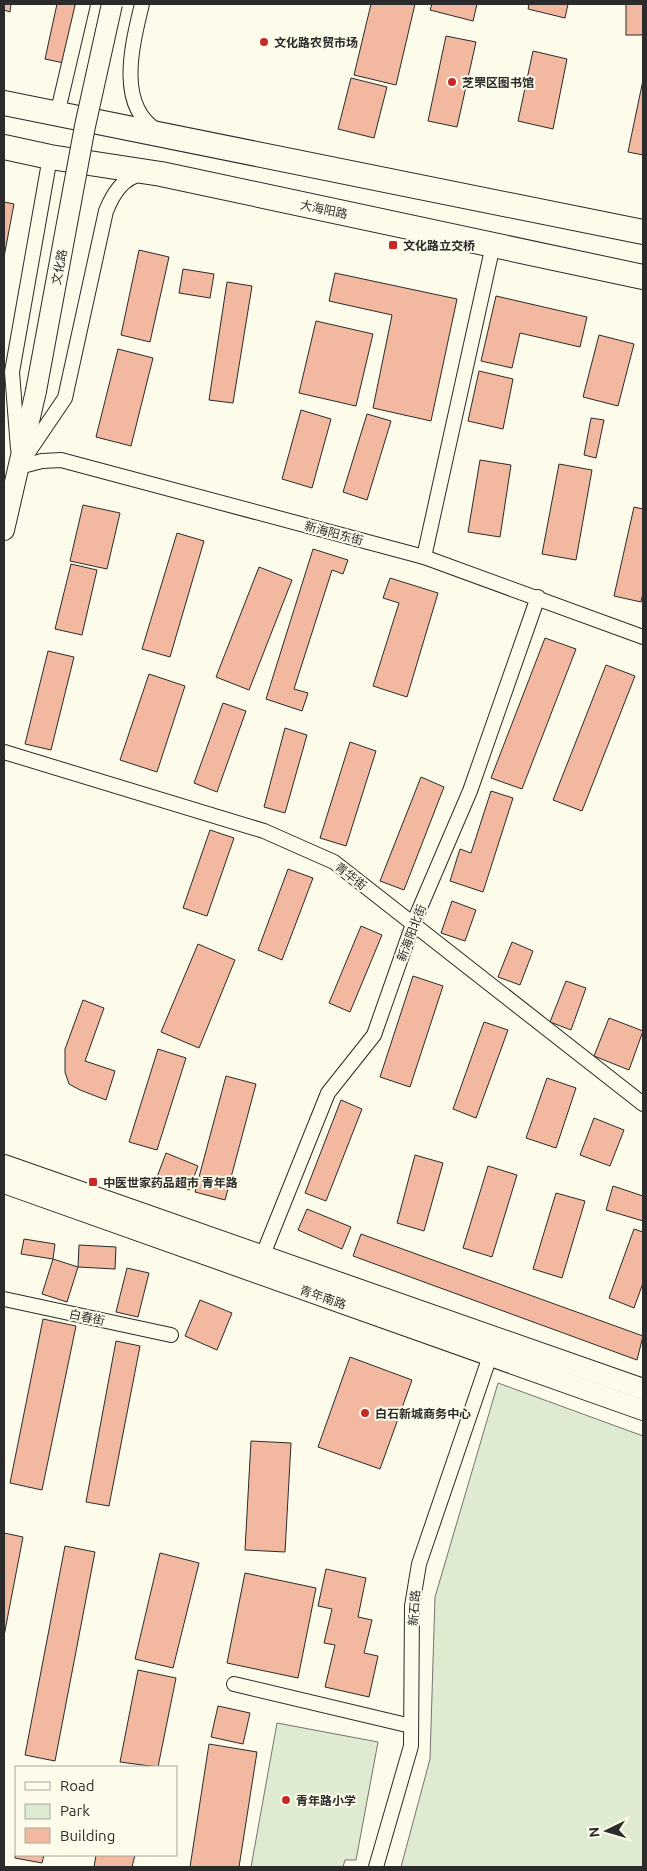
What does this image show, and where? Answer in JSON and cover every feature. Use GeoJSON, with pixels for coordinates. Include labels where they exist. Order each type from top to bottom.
{"type":"FeatureCollection","features":[{"type":"Feature","properties":{"kind":"highway"},"geometry":{"type":"LineString","coordinates":[[4,103],[505,202],[643,232]]}},
{"type":"Feature","properties":{"kind":"highway","name":"大海阳路"},"geometry":{"type":"LineString","coordinates":[[4,147],[50,157],[161,174],[643,277]]}},
{"type":"Feature","properties":{"kind":"main road","name":"文化路"},"geometry":{"type":"LineString","coordinates":[[4,530],[36,390],[85,126],[112,4]]}},
{"type":"Feature","properties":{"kind":"main road","name":"青年南路"},"geometry":{"type":"LineString","coordinates":[[4,1165],[262,1257],[643,1388]]}},
{"type":"Feature","properties":{"kind":"main road","name":"青年南路"},"geometry":{"type":"LineString","coordinates":[[4,1182],[643,1410]]}},
{"type":"Feature","properties":{"kind":"street"},"geometry":{"type":"LineString","coordinates":[[58,115],[83,4]]}},
{"type":"Feature","properties":{"kind":"street"},"geometry":{"type":"LineString","coordinates":[[142,4],[130,56],[129,75],[138,107],[153,128],[167,136]]}},
{"type":"Feature","properties":{"kind":"street"},"geometry":{"type":"LineString","coordinates":[[19,467],[12,372],[50,157]]}},
{"type":"Feature","properties":{"kind":"street"},"geometry":{"type":"LineString","coordinates":[[19,467],[65,398],[106,210],[112,195],[125,181],[137,175],[161,174]]}},
{"type":"Feature","properties":{"kind":"street"},"geometry":{"type":"LineString","coordinates":[[424,557],[493,245]]}},
{"type":"Feature","properties":{"kind":"street","name":"新海阳东街"},"geometry":{"type":"LineString","coordinates":[[19,467],[42,461],[61,460],[424,557],[643,636]]}},
{"type":"Feature","properties":{"kind":"street","name":"新海阳北街"},"geometry":{"type":"LineString","coordinates":[[262,1257],[328,1093],[374,1034],[413,924],[470,791],[538,597]]}},
{"type":"Feature","properties":{"kind":"street","name":"青华街"},"geometry":{"type":"LineString","coordinates":[[4,752],[264,831],[334,862],[643,1104]]}},
{"type":"Feature","properties":{"kind":"street","name":"白春街"},"geometry":{"type":"LineString","coordinates":[[4,1299],[170,1335]]}},
{"type":"Feature","properties":{"kind":"street","name":"新石路"},"geometry":{"type":"LineString","coordinates":[[376,1867],[411,1746],[412,1606],[419,1564],[490,1356]]}},
{"type":"Feature","properties":{"kind":"street"},"geometry":{"type":"LineString","coordinates":[[234,1684],[411,1726]]}},
{"type":"Feature","properties":{"kind":"green space"},"geometry":{"type":"Polygon","coordinates":[[[498,1383],[643,1436],[643,1867],[401,1867],[430,1759],[435,1597],[498,1383]]]}},
{"type":"Feature","properties":{"kind":"green space"},"geometry":{"type":"Polygon","coordinates":[[[277,1723],[378,1742],[356,1860],[345,1860],[343,1867],[251,1867],[277,1723]]]}},
{"type":"Feature","properties":{"kind":"building"},"geometry":{"type":"Polygon","coordinates":[[[4,4],[11,4],[10,12],[4,10],[4,4]]]}},
{"type":"Feature","properties":{"kind":"building"},"geometry":{"type":"Polygon","coordinates":[[[57,4],[78,4],[64,63],[45,59],[57,4]]]}},
{"type":"Feature","properties":{"kind":"building"},"geometry":{"type":"Polygon","coordinates":[[[371,4],[415,4],[396,85],[354,75],[371,4]]]}},
{"type":"Feature","properties":{"kind":"building"},"geometry":{"type":"Polygon","coordinates":[[[432,4],[477,4],[473,21],[430,10],[432,4]]]}},
{"type":"Feature","properties":{"kind":"building"},"geometry":{"type":"Polygon","coordinates":[[[529,4],[568,4],[565,18],[528,9],[529,4]]]}},
{"type":"Feature","properties":{"kind":"building"},"geometry":{"type":"Polygon","coordinates":[[[626,4],[643,4],[643,35],[626,35],[626,4]]]}},
{"type":"Feature","properties":{"kind":"building","name":"芝罘区图书馆"},"geometry":{"type":"Polygon","coordinates":[[[446,36],[476,42],[457,127],[428,121],[446,36]]]}},
{"type":"Feature","properties":{"kind":"building"},"geometry":{"type":"Polygon","coordinates":[[[533,51],[567,59],[553,129],[518,121],[533,51]]]}},
{"type":"Feature","properties":{"kind":"building"},"geometry":{"type":"Polygon","coordinates":[[[351,78],[387,87],[374,138],[338,129],[351,78]]]}},
{"type":"Feature","properties":{"kind":"building"},"geometry":{"type":"Polygon","coordinates":[[[643,80],[643,155],[628,152],[643,80]]]}},
{"type":"Feature","properties":{"kind":"building"},"geometry":{"type":"Polygon","coordinates":[[[4,202],[14,204],[4,257],[4,202]]]}},
{"type":"Feature","properties":{"kind":"building"},"geometry":{"type":"Polygon","coordinates":[[[139,250],[169,257],[150,342],[121,335],[139,250]]]}},
{"type":"Feature","properties":{"kind":"building"},"geometry":{"type":"Polygon","coordinates":[[[183,269],[214,274],[210,298],[179,293],[183,269]]]}},
{"type":"Feature","properties":{"kind":"building"},"geometry":{"type":"Polygon","coordinates":[[[335,273],[457,299],[431,421],[373,408],[392,315],[329,301],[335,273]]]}},
{"type":"Feature","properties":{"kind":"building"},"geometry":{"type":"Polygon","coordinates":[[[227,282],[252,286],[233,403],[209,400],[227,282]]]}},
{"type":"Feature","properties":{"kind":"building"},"geometry":{"type":"Polygon","coordinates":[[[496,296],[587,317],[580,347],[520,333],[512,368],[481,361],[496,296]]]}},
{"type":"Feature","properties":{"kind":"building"},"geometry":{"type":"Polygon","coordinates":[[[316,321],[373,334],[356,406],[299,393],[316,321]]]}},
{"type":"Feature","properties":{"kind":"building"},"geometry":{"type":"Polygon","coordinates":[[[599,335],[634,344],[618,406],[583,397],[599,335]]]}},
{"type":"Feature","properties":{"kind":"building"},"geometry":{"type":"Polygon","coordinates":[[[118,349],[153,358],[131,446],[96,437],[118,349]]]}},
{"type":"Feature","properties":{"kind":"building"},"geometry":{"type":"Polygon","coordinates":[[[479,371],[513,379],[503,429],[468,421],[479,371]]]}},
{"type":"Feature","properties":{"kind":"building"},"geometry":{"type":"Polygon","coordinates":[[[301,410],[331,419],[312,488],[282,479],[301,410]]]}},
{"type":"Feature","properties":{"kind":"building"},"geometry":{"type":"Polygon","coordinates":[[[367,414],[391,421],[367,500],[343,492],[367,414]]]}},
{"type":"Feature","properties":{"kind":"building"},"geometry":{"type":"Polygon","coordinates":[[[591,418],[604,420],[596,458],[584,455],[591,418]]]}},
{"type":"Feature","properties":{"kind":"building"},"geometry":{"type":"Polygon","coordinates":[[[480,460],[511,465],[500,537],[468,532],[480,460]]]}},
{"type":"Feature","properties":{"kind":"building"},"geometry":{"type":"Polygon","coordinates":[[[559,464],[592,470],[576,560],[542,554],[559,464]]]}},
{"type":"Feature","properties":{"kind":"building"},"geometry":{"type":"Polygon","coordinates":[[[83,505],[120,513],[107,569],[70,561],[83,505]]]}},
{"type":"Feature","properties":{"kind":"building"},"geometry":{"type":"Polygon","coordinates":[[[634,507],[643,509],[643,593],[641,602],[614,596],[634,507]]]}},
{"type":"Feature","properties":{"kind":"building"},"geometry":{"type":"Polygon","coordinates":[[[177,533],[204,541],[170,657],[142,649],[177,533]]]}},
{"type":"Feature","properties":{"kind":"building"},"geometry":{"type":"Polygon","coordinates":[[[313,549],[348,560],[343,574],[332,570],[294,689],[308,693],[302,711],[266,699],[313,549]]]}},
{"type":"Feature","properties":{"kind":"building"},"geometry":{"type":"Polygon","coordinates":[[[71,564],[97,570],[82,635],[55,629],[71,564]]]}},
{"type":"Feature","properties":{"kind":"building"},"geometry":{"type":"Polygon","coordinates":[[[259,567],[292,580],[249,690],[216,677],[259,567]]]}},
{"type":"Feature","properties":{"kind":"building"},"geometry":{"type":"Polygon","coordinates":[[[390,578],[438,593],[407,697],[373,686],[399,603],[383,598],[390,578]]]}},
{"type":"Feature","properties":{"kind":"building"},"geometry":{"type":"Polygon","coordinates":[[[545,638],[576,649],[522,789],[491,778],[545,638]]]}},
{"type":"Feature","properties":{"kind":"building"},"geometry":{"type":"Polygon","coordinates":[[[48,651],[74,657],[51,750],[25,744],[48,651]]]}},
{"type":"Feature","properties":{"kind":"building"},"geometry":{"type":"Polygon","coordinates":[[[606,665],[635,676],[582,811],[553,800],[606,665]]]}},
{"type":"Feature","properties":{"kind":"building"},"geometry":{"type":"Polygon","coordinates":[[[149,674],[185,686],[157,772],[120,760],[149,674]]]}},
{"type":"Feature","properties":{"kind":"building"},"geometry":{"type":"Polygon","coordinates":[[[223,703],[246,711],[217,792],[194,783],[223,703]]]}},
{"type":"Feature","properties":{"kind":"building"},"geometry":{"type":"Polygon","coordinates":[[[285,728],[307,735],[285,813],[264,807],[285,728]]]}},
{"type":"Feature","properties":{"kind":"building"},"geometry":{"type":"Polygon","coordinates":[[[350,742],[376,751],[346,846],[320,838],[350,742]]]}},
{"type":"Feature","properties":{"kind":"building"},"geometry":{"type":"Polygon","coordinates":[[[421,777],[444,787],[404,890],[380,881],[421,777]]]}},
{"type":"Feature","properties":{"kind":"building"},"geometry":{"type":"Polygon","coordinates":[[[491,791],[513,798],[483,892],[450,881],[460,849],[471,853],[491,791]]]}},
{"type":"Feature","properties":{"kind":"building"},"geometry":{"type":"Polygon","coordinates":[[[210,830],[234,838],[207,916],[183,908],[210,830]]]}},
{"type":"Feature","properties":{"kind":"building"},"geometry":{"type":"Polygon","coordinates":[[[288,869],[313,878],[282,960],[258,950],[288,869]]]}},
{"type":"Feature","properties":{"kind":"building"},"geometry":{"type":"Polygon","coordinates":[[[452,901],[476,910],[465,941],[441,933],[452,901]]]}},
{"type":"Feature","properties":{"kind":"building"},"geometry":{"type":"Polygon","coordinates":[[[361,926],[382,935],[350,1012],[329,1003],[361,926]]]}},
{"type":"Feature","properties":{"kind":"building"},"geometry":{"type":"Polygon","coordinates":[[[512,942],[533,951],[520,985],[498,977],[512,942]]]}},
{"type":"Feature","properties":{"kind":"building"},"geometry":{"type":"Polygon","coordinates":[[[198,944],[235,960],[199,1048],[161,1032],[198,944]]]}},
{"type":"Feature","properties":{"kind":"building"},"geometry":{"type":"Polygon","coordinates":[[[413,976],[443,986],[410,1087],[380,1077],[413,976]]]}},
{"type":"Feature","properties":{"kind":"building"},"geometry":{"type":"Polygon","coordinates":[[[566,981],[586,988],[571,1030],[550,1022],[566,981]]]}},
{"type":"Feature","properties":{"kind":"building"},"geometry":{"type":"Polygon","coordinates":[[[83,1000],[104,1008],[85,1061],[115,1071],[106,1100],[69,1084],[65,1072],[65,1049],[83,1000]]]}},
{"type":"Feature","properties":{"kind":"building"},"geometry":{"type":"Polygon","coordinates":[[[609,1018],[643,1031],[629,1070],[594,1056],[609,1018]]]}},
{"type":"Feature","properties":{"kind":"building"},"geometry":{"type":"Polygon","coordinates":[[[484,1022],[508,1030],[476,1118],[453,1109],[484,1022]]]}},
{"type":"Feature","properties":{"kind":"building"},"geometry":{"type":"Polygon","coordinates":[[[158,1049],[186,1058],[157,1150],[129,1142],[158,1049]]]}},
{"type":"Feature","properties":{"kind":"building"},"geometry":{"type":"Polygon","coordinates":[[[226,1076],[256,1084],[225,1200],[195,1192],[226,1076]]]}},
{"type":"Feature","properties":{"kind":"building"},"geometry":{"type":"Polygon","coordinates":[[[547,1078],[576,1088],[556,1148],[526,1138],[547,1078]]]}},
{"type":"Feature","properties":{"kind":"building"},"geometry":{"type":"Polygon","coordinates":[[[341,1100],[362,1109],[326,1201],[305,1193],[341,1100]]]}},
{"type":"Feature","properties":{"kind":"building"},"geometry":{"type":"Polygon","coordinates":[[[594,1118],[624,1130],[610,1166],[580,1155],[594,1118]]]}},
{"type":"Feature","properties":{"kind":"building"},"geometry":{"type":"Polygon","coordinates":[[[166,1153],[198,1166],[189,1190],[157,1177],[166,1153]]]}},
{"type":"Feature","properties":{"kind":"building"},"geometry":{"type":"Polygon","coordinates":[[[415,1155],[443,1163],[424,1231],[397,1223],[415,1155]]]}},
{"type":"Feature","properties":{"kind":"building"},"geometry":{"type":"Polygon","coordinates":[[[488,1166],[517,1175],[492,1257],[463,1248],[488,1166]]]}},
{"type":"Feature","properties":{"kind":"building"},"geometry":{"type":"Polygon","coordinates":[[[613,1186],[643,1196],[643,1221],[606,1210],[613,1186]]]}},
{"type":"Feature","properties":{"kind":"building"},"geometry":{"type":"Polygon","coordinates":[[[556,1193],[585,1201],[562,1278],[533,1269],[556,1193]]]}},
{"type":"Feature","properties":{"kind":"building"},"geometry":{"type":"Polygon","coordinates":[[[307,1209],[351,1227],[342,1249],[298,1230],[307,1209]]]}},
{"type":"Feature","properties":{"kind":"building"},"geometry":{"type":"Polygon","coordinates":[[[634,1229],[643,1232],[643,1283],[634,1308],[609,1298],[634,1229]]]}},
{"type":"Feature","properties":{"kind":"building"},"geometry":{"type":"Polygon","coordinates":[[[361,1234],[643,1336],[637,1360],[353,1256],[361,1234]]]}},
{"type":"Feature","properties":{"kind":"building"},"geometry":{"type":"Polygon","coordinates":[[[24,1239],[55,1244],[53,1259],[21,1254],[24,1239]]]}},
{"type":"Feature","properties":{"kind":"building"},"geometry":{"type":"Polygon","coordinates":[[[79,1245],[116,1247],[115,1269],[78,1267],[79,1245]]]}},
{"type":"Feature","properties":{"kind":"building"},"geometry":{"type":"Polygon","coordinates":[[[53,1259],[78,1267],[67,1302],[42,1294],[53,1259]]]}},
{"type":"Feature","properties":{"kind":"building"},"geometry":{"type":"Polygon","coordinates":[[[127,1268],[149,1273],[138,1317],[116,1312],[127,1268]]]}},
{"type":"Feature","properties":{"kind":"building"},"geometry":{"type":"Polygon","coordinates":[[[200,1300],[232,1313],[217,1350],[185,1336],[200,1300]]]}},
{"type":"Feature","properties":{"kind":"building"},"geometry":{"type":"Polygon","coordinates":[[[43,1319],[76,1326],[42,1490],[10,1483],[43,1319]]]}},
{"type":"Feature","properties":{"kind":"building"},"geometry":{"type":"Polygon","coordinates":[[[116,1341],[140,1346],[109,1506],[86,1502],[116,1341]]]}},
{"type":"Feature","properties":{"kind":"building","name":"白石新城商务中心"},"geometry":{"type":"Polygon","coordinates":[[[350,1357],[412,1380],[380,1469],[318,1447],[350,1357]]]}},
{"type":"Feature","properties":{"kind":"building"},"geometry":{"type":"Polygon","coordinates":[[[251,1441],[291,1443],[285,1552],[245,1550],[251,1441]]]}},
{"type":"Feature","properties":{"kind":"building"},"geometry":{"type":"Polygon","coordinates":[[[4,1533],[23,1537],[4,1636],[4,1533]]]}},
{"type":"Feature","properties":{"kind":"building"},"geometry":{"type":"Polygon","coordinates":[[[65,1546],[95,1552],[55,1761],[25,1755],[65,1546]]]}},
{"type":"Feature","properties":{"kind":"building"},"geometry":{"type":"Polygon","coordinates":[[[160,1553],[199,1563],[173,1668],[135,1659],[160,1553]]]}},
{"type":"Feature","properties":{"kind":"building"},"geometry":{"type":"Polygon","coordinates":[[[326,1569],[366,1578],[358,1617],[372,1620],[364,1653],[378,1656],[369,1697],[325,1687],[335,1645],[324,1643],[332,1609],[318,1606],[326,1569]]]}},
{"type":"Feature","properties":{"kind":"building"},"geometry":{"type":"Polygon","coordinates":[[[245,1573],[316,1588],[298,1678],[227,1663],[245,1573]]]}},
{"type":"Feature","properties":{"kind":"building"},"geometry":{"type":"Polygon","coordinates":[[[138,1670],[176,1678],[158,1766],[120,1762],[138,1670]]]}},
{"type":"Feature","properties":{"kind":"building"},"geometry":{"type":"Polygon","coordinates":[[[218,1706],[250,1713],[243,1744],[211,1737],[218,1706]]]}},
{"type":"Feature","properties":{"kind":"building"},"geometry":{"type":"Polygon","coordinates":[[[209,1744],[257,1752],[239,1867],[190,1867],[209,1744]]]}},
{"type":"Feature","properties":{"kind":"building"},"geometry":{"type":"Polygon","coordinates":[[[15,1856],[44,1856],[42,1863],[15,1858],[15,1856]]]}},
{"type":"Feature","properties":{"kind":"building"},"geometry":{"type":"Polygon","coordinates":[[[96,1856],[135,1856],[132,1867],[94,1867],[96,1856]]]}},
{"type":"Feature","properties":{"kind":"place","name":"文化路农贸市场"},"geometry":{"type":"Point","coordinates":[264,42]}},
{"type":"Feature","properties":{"kind":"place","name":"芝罘区图书馆"},"geometry":{"type":"Point","coordinates":[452,82]}},
{"type":"Feature","properties":{"kind":"place","name":"文化路立交桥"},"geometry":{"type":"Point","coordinates":[393,245]}},
{"type":"Feature","properties":{"kind":"place","name":"中医世家药品超市 青年路"},"geometry":{"type":"Point","coordinates":[93,1182]}},
{"type":"Feature","properties":{"kind":"place","name":"白石新城商务中心"},"geometry":{"type":"Point","coordinates":[365,1413]}},
{"type":"Feature","properties":{"kind":"place","name":"青年路小学"},"geometry":{"type":"Point","coordinates":[286,1800]}}]}
